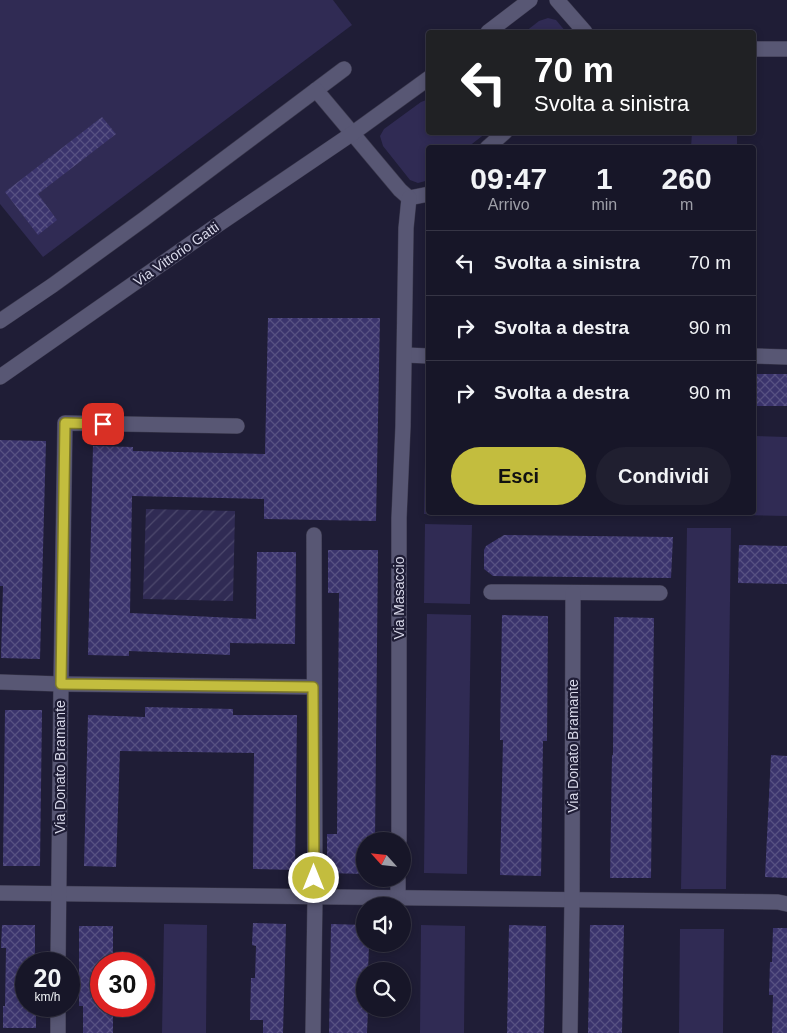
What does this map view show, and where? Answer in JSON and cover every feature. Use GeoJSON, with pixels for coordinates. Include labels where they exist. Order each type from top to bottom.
{"type":"FeatureCollection","features":[{"type":"Feature","properties":{"kind":"street"},"geometry":{"type":"LineString","coordinates":[[491,30],[530,0]]}},
{"type":"Feature","properties":{"kind":"street"},"geometry":{"type":"LineString","coordinates":[[557,0],[583,30]]}},
{"type":"Feature","properties":{"kind":"street"},"geometry":{"type":"LineString","coordinates":[[756,48],[787,49]]}},
{"type":"Feature","properties":{"kind":"street"},"geometry":{"type":"LineString","coordinates":[[0,321],[136,225],[344,69]]}},
{"type":"Feature","properties":{"kind":"street","name":"Via Vittorio Gatti"},"geometry":{"type":"LineString","coordinates":[[0,377],[353,133],[426,80]]}},
{"type":"Feature","properties":{"kind":"street"},"geometry":{"type":"LineString","coordinates":[[316,90],[400,190],[409,198],[426,195]]}},
{"type":"Feature","properties":{"kind":"street"},"geometry":{"type":"LineString","coordinates":[[490,145],[502,135]]}},
{"type":"Feature","properties":{"kind":"street","name":"Via Masaccio"},"geometry":{"type":"LineString","coordinates":[[398,832],[399,518],[405,356],[406,228],[409,198]]}},
{"type":"Feature","properties":{"kind":"street"},"geometry":{"type":"LineString","coordinates":[[405,356],[426,356]]}},
{"type":"Feature","properties":{"kind":"street"},"geometry":{"type":"LineString","coordinates":[[756,356],[787,357]]}},
{"type":"Feature","properties":{"kind":"street","name":"Via Donato Bramante"},"geometry":{"type":"LineString","coordinates":[[58,952],[65,423],[237,426]]}},
{"type":"Feature","properties":{"kind":"street"},"geometry":{"type":"LineString","coordinates":[[313,1033],[315,897],[314,534]]}},
{"type":"Feature","properties":{"kind":"street"},"geometry":{"type":"LineString","coordinates":[[491,592],[660,593]]}},
{"type":"Feature","properties":{"kind":"street","name":"Via Donato Bramante"},"geometry":{"type":"LineString","coordinates":[[570,1033],[573,593]]}},
{"type":"Feature","properties":{"kind":"street"},"geometry":{"type":"LineString","coordinates":[[0,682],[313,687]]}},
{"type":"Feature","properties":{"kind":"street"},"geometry":{"type":"LineString","coordinates":[[0,893],[356,897]]}},
{"type":"Feature","properties":{"kind":"street"},"geometry":{"type":"LineString","coordinates":[[411,898],[778,902],[787,904]]}},
{"type":"Feature","properties":{"kind":"street"},"geometry":{"type":"LineString","coordinates":[[58,1017],[58,1033]]}},
{"type":"Feature","properties":{"kind":"shaded area"},"geometry":{"type":"Polygon","coordinates":[[[0,0],[333,0],[352,25],[43,257],[0,204],[0,0]]]}},
{"type":"Feature","properties":{"kind":"shaded area"},"geometry":{"type":"Polygon","coordinates":[[[548,18],[556,20],[564,30],[528,30],[539,21],[548,18]]]}},
{"type":"Feature","properties":{"kind":"shaded area"},"geometry":{"type":"Polygon","coordinates":[[[426,100],[426,135],[483,135],[471,145],[426,145],[426,181],[418,183],[410,180],[383,146],[380,136],[384,129],[426,100]]]}},
{"type":"Feature","properties":{"kind":"shaded area"},"geometry":{"type":"Polygon","coordinates":[[[692,135],[737,135],[737,145],[691,145],[692,135]]]}},
{"type":"Feature","properties":{"kind":"shaded area"},"geometry":{"type":"Polygon","coordinates":[[[756,436],[787,437],[787,516],[742,515],[756,515],[756,436]]]}},
{"type":"Feature","properties":{"kind":"shaded area"},"geometry":{"type":"Polygon","coordinates":[[[426,459],[426,514],[424,514],[426,459]]]}},
{"type":"Feature","properties":{"kind":"shaded area"},"geometry":{"type":"Polygon","coordinates":[[[146,509],[235,511],[233,601],[143,599],[146,509]]]}},
{"type":"Feature","properties":{"kind":"shaded area"},"geometry":{"type":"Polygon","coordinates":[[[618,515],[673,515],[673,516],[618,515]]]}},
{"type":"Feature","properties":{"kind":"shaded area"},"geometry":{"type":"Polygon","coordinates":[[[425,524],[472,525],[470,604],[424,603],[425,524]]]}},
{"type":"Feature","properties":{"kind":"shaded area"},"geometry":{"type":"Polygon","coordinates":[[[687,528],[731,528],[726,889],[681,889],[687,528]]]}},
{"type":"Feature","properties":{"kind":"shaded area"},"geometry":{"type":"Polygon","coordinates":[[[427,614],[471,615],[467,874],[424,873],[427,614]]]}},
{"type":"Feature","properties":{"kind":"shaded area"},"geometry":{"type":"Polygon","coordinates":[[[164,924],[207,925],[206,1033],[162,1033],[164,924]]]}},
{"type":"Feature","properties":{"kind":"shaded area"},"geometry":{"type":"Polygon","coordinates":[[[421,925],[465,926],[464,1033],[420,1033],[421,925]]]}},
{"type":"Feature","properties":{"kind":"shaded area"},"geometry":{"type":"Polygon","coordinates":[[[680,929],[724,929],[723,1033],[679,1033],[680,929]]]}},
{"type":"Feature","properties":{"kind":"building"},"geometry":{"type":"Polygon","coordinates":[[[102,117],[116,134],[38,194],[57,220],[38,235],[5,192],[102,117]]]}},
{"type":"Feature","properties":{"kind":"building"},"geometry":{"type":"Polygon","coordinates":[[[268,318],[380,318],[376,521],[264,519],[264,499],[132,496],[130,613],[256,619],[257,552],[296,552],[295,644],[230,643],[230,655],[129,651],[129,656],[88,655],[93,446],[133,447],[133,451],[265,454],[268,318]]]}},
{"type":"Feature","properties":{"kind":"building"},"geometry":{"type":"Polygon","coordinates":[[[756,374],[787,374],[787,406],[756,406],[756,374]]]}},
{"type":"Feature","properties":{"kind":"building"},"geometry":{"type":"Polygon","coordinates":[[[0,440],[46,441],[40,659],[1,658],[3,586],[0,586],[0,440]]]}},
{"type":"Feature","properties":{"kind":"building"},"geometry":{"type":"Polygon","coordinates":[[[504,535],[673,537],[671,578],[493,576],[484,569],[484,550],[486,546],[504,535]]]}},
{"type":"Feature","properties":{"kind":"building"},"geometry":{"type":"Polygon","coordinates":[[[739,545],[787,546],[787,584],[738,583],[739,545]]]}},
{"type":"Feature","properties":{"kind":"building"},"geometry":{"type":"Polygon","coordinates":[[[328,550],[378,550],[375,832],[356,832],[356,874],[327,873],[327,834],[337,834],[339,593],[328,593],[328,550]]]}},
{"type":"Feature","properties":{"kind":"building"},"geometry":{"type":"Polygon","coordinates":[[[502,615],[548,616],[547,741],[543,741],[541,876],[500,875],[503,740],[500,740],[502,615]]]}},
{"type":"Feature","properties":{"kind":"building"},"geometry":{"type":"Polygon","coordinates":[[[614,617],[654,618],[651,878],[610,878],[614,617]]]}},
{"type":"Feature","properties":{"kind":"building"},"geometry":{"type":"Polygon","coordinates":[[[145,707],[233,709],[233,715],[297,715],[295,870],[253,869],[254,753],[120,751],[116,867],[84,866],[88,715],[145,717],[145,707]]]}},
{"type":"Feature","properties":{"kind":"building"},"geometry":{"type":"Polygon","coordinates":[[[5,710],[42,710],[40,866],[3,866],[5,710]]]}},
{"type":"Feature","properties":{"kind":"building"},"geometry":{"type":"Polygon","coordinates":[[[771,755],[787,756],[787,878],[765,877],[771,755]]]}},
{"type":"Feature","properties":{"kind":"building"},"geometry":{"type":"Polygon","coordinates":[[[253,923],[286,924],[283,1033],[263,1033],[263,1020],[250,1020],[251,978],[255,978],[256,946],[252,945],[253,923]]]}},
{"type":"Feature","properties":{"kind":"building"},"geometry":{"type":"Polygon","coordinates":[[[331,924],[356,925],[356,952],[369,952],[368,962],[356,962],[356,1017],[368,1017],[367,1033],[329,1033],[331,924]]]}},
{"type":"Feature","properties":{"kind":"building"},"geometry":{"type":"Polygon","coordinates":[[[2,925],[35,925],[35,952],[15,952],[15,1017],[36,1017],[36,1028],[3,1028],[6,948],[1,948],[2,925]]]}},
{"type":"Feature","properties":{"kind":"building"},"geometry":{"type":"Polygon","coordinates":[[[509,925],[546,926],[544,1033],[507,1033],[509,925]]]}},
{"type":"Feature","properties":{"kind":"building"},"geometry":{"type":"Polygon","coordinates":[[[590,925],[624,925],[622,1033],[588,1033],[590,925]]]}},
{"type":"Feature","properties":{"kind":"building"},"geometry":{"type":"Polygon","coordinates":[[[79,926],[113,926],[113,952],[90,952],[90,1017],[113,1017],[113,1033],[83,1033],[83,1006],[80,1006],[79,926]]]}},
{"type":"Feature","properties":{"kind":"building"},"geometry":{"type":"Polygon","coordinates":[[[773,928],[787,928],[787,1033],[772,1033],[773,995],[769,995],[773,928]]]}},
{"type":"Feature","properties":{"kind":"route"},"geometry":{"type":"LineString","coordinates":[[103,424],[65,423],[61,684],[313,687],[314,878]]}}]}
